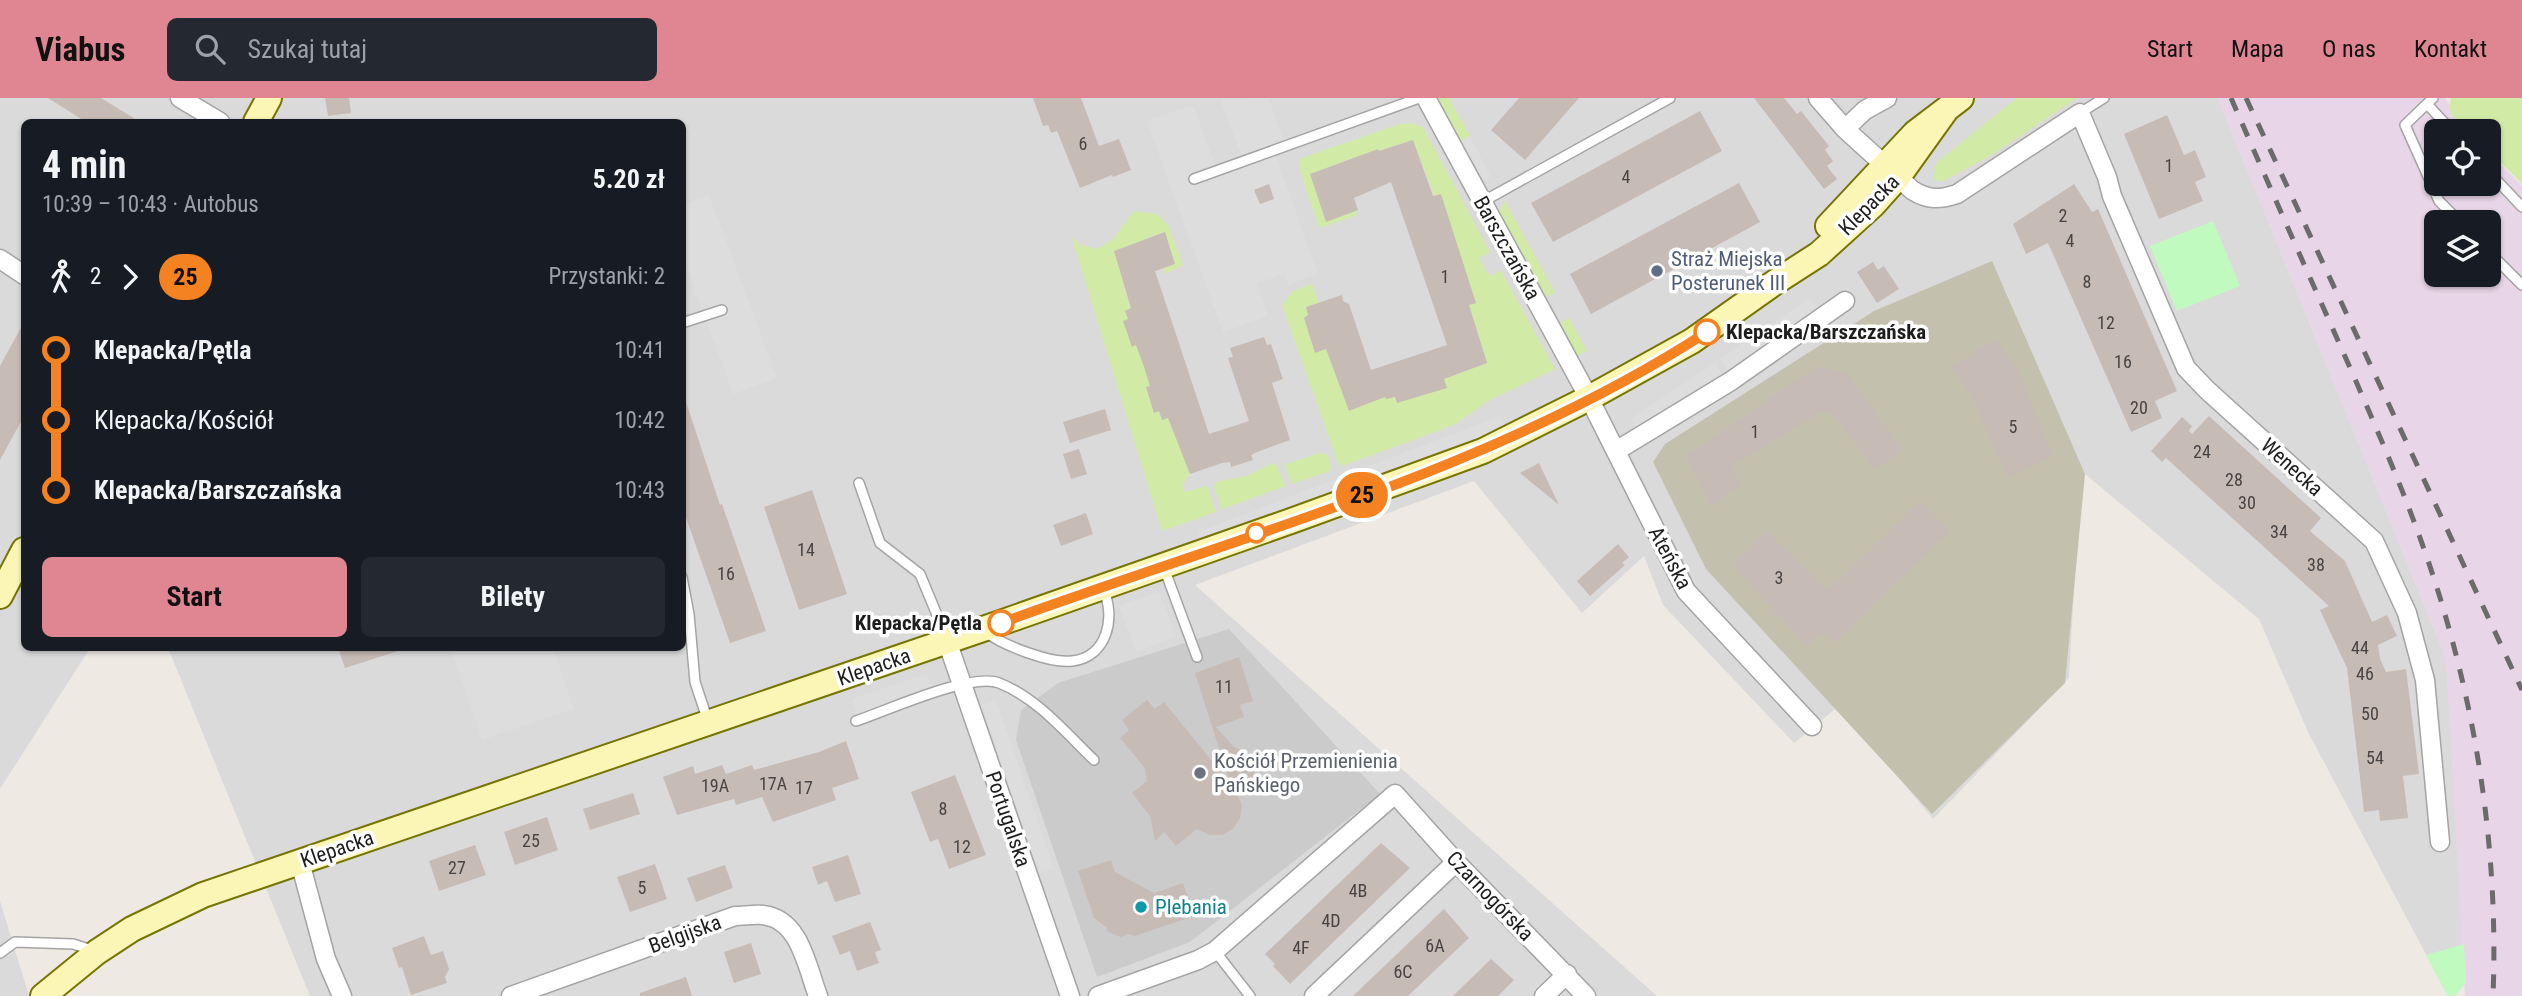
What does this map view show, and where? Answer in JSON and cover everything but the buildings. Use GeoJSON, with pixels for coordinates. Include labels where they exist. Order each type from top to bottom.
{"type":"FeatureCollection","features":[{"type":"Feature","properties":{"kind":"street"},"geometry":{"type":"LineString","coordinates":[[180,98],[215,119]]}},
{"type":"Feature","properties":{"kind":"street"},"geometry":{"type":"LineString","coordinates":[[258,119],[269,98]]}},
{"type":"Feature","properties":{"kind":"street","name":"Barszczańska"},"geometry":{"type":"LineString","coordinates":[[1426,98],[1589,398]]}},
{"type":"Feature","properties":{"kind":"street"},"geometry":{"type":"LineString","coordinates":[[1818,98],[1845,129],[1924,198],[1944,199],[1957,194],[2080,113]]}},
{"type":"Feature","properties":{"kind":"street"},"geometry":{"type":"LineString","coordinates":[[1845,129],[1865,110],[1887,98]]}},
{"type":"Feature","properties":{"kind":"street","name":"Klepacka"},"geometry":{"type":"LineString","coordinates":[[43,996],[97,952],[132,929],[202,895],[983,629],[1483,451],[1589,398],[1692,341],[1774,282],[1819,254],[1873,205],[1915,133],[1954,104]]}},
{"type":"Feature","properties":{"kind":"street","name":"Wenecka"},"geometry":{"type":"LineString","coordinates":[[2080,113],[2107,177],[2112,196],[2186,368],[2374,541],[2407,613],[2425,680],[2440,842]]}},
{"type":"Feature","properties":{"kind":"street"},"geometry":{"type":"LineString","coordinates":[[0,259],[21,273]]}},
{"type":"Feature","properties":{"kind":"street"},"geometry":{"type":"LineString","coordinates":[[1616,451],[1731,381],[1845,301]]}},
{"type":"Feature","properties":{"kind":"street","name":"Ateńska"},"geometry":{"type":"LineString","coordinates":[[1589,398],[1686,592],[1812,726]]}},
{"type":"Feature","properties":{"kind":"street"},"geometry":{"type":"LineString","coordinates":[[0,596],[21,556]]}},
{"type":"Feature","properties":{"kind":"street","name":"Portugalska"},"geometry":{"type":"LineString","coordinates":[[947,641],[1070,996]]}},
{"type":"Feature","properties":{"kind":"street","name":"Czarnogórska"},"geometry":{"type":"LineString","coordinates":[[1215,951],[1395,794],[1456,862],[1586,996]]}},
{"type":"Feature","properties":{"kind":"street"},"geometry":{"type":"LineString","coordinates":[[300,862],[326,959],[342,996]]}},
{"type":"Feature","properties":{"kind":"street"},"geometry":{"type":"LineString","coordinates":[[1314,996],[1456,862]]}},
{"type":"Feature","properties":{"kind":"street","name":"Belgijska"},"geometry":{"type":"LineString","coordinates":[[511,996],[735,916],[764,915],[783,922],[797,939],[818,996]]}},
{"type":"Feature","properties":{"kind":"street"},"geometry":{"type":"LineString","coordinates":[[1098,996],[1198,960],[1215,951]]}},
{"type":"Feature","properties":{"kind":"street"},"geometry":{"type":"LineString","coordinates":[[1544,996],[1567,974]]}},
{"type":"Feature","properties":{"kind":"lane"},"geometry":{"type":"LineString","coordinates":[[1194,179],[1419,98]]}},
{"type":"Feature","properties":{"kind":"lane"},"geometry":{"type":"LineString","coordinates":[[1482,202],[1670,98]]}},
{"type":"Feature","properties":{"kind":"lane"},"geometry":{"type":"LineString","coordinates":[[2080,113],[2104,98]]}},
{"type":"Feature","properties":{"kind":"lane"},"geometry":{"type":"LineString","coordinates":[[2443,119],[2430,101],[2405,125],[2439,201],[2448,210]]}},
{"type":"Feature","properties":{"kind":"lane"},"geometry":{"type":"LineString","coordinates":[[2501,185],[2522,207]]}},
{"type":"Feature","properties":{"kind":"lane"},"geometry":{"type":"LineString","coordinates":[[2501,264],[2522,285]]}},
{"type":"Feature","properties":{"kind":"lane"},"geometry":{"type":"LineString","coordinates":[[686,322],[722,310]]}},
{"type":"Feature","properties":{"kind":"lane"},"geometry":{"type":"LineString","coordinates":[[859,483],[880,543],[920,574],[947,641]]}},
{"type":"Feature","properties":{"kind":"lane"},"geometry":{"type":"LineString","coordinates":[[1163,566],[1197,657]]}},
{"type":"Feature","properties":{"kind":"lane"},"geometry":{"type":"LineString","coordinates":[[983,629],[997,641],[1050,659],[1072,662],[1099,646],[1107,633],[1111,617],[1109,601],[1102,587]]}},
{"type":"Feature","properties":{"kind":"lane"},"geometry":{"type":"LineString","coordinates":[[686,591],[695,682],[708,723]]}},
{"type":"Feature","properties":{"kind":"lane"},"geometry":{"type":"LineString","coordinates":[[856,722],[962,683],[980,680],[998,682],[1032,702],[1094,760]]}},
{"type":"Feature","properties":{"kind":"lane"},"geometry":{"type":"LineString","coordinates":[[0,953],[15,943],[73,944],[97,952]]}},
{"type":"Feature","properties":{"kind":"lane"},"geometry":{"type":"LineString","coordinates":[[1215,951],[1250,996]]}},
{"type":"Feature","properties":{"kind":"shaded area"},"geometry":{"type":"Polygon","coordinates":[[[0,98],[2218,98],[2446,658],[2466,983],[2454,996],[2448,996],[2308,732],[2259,619],[2085,474],[2081,467],[2069,678],[1933,819],[1839,706],[1794,743],[1663,605],[1644,556],[1582,613],[1474,481],[1195,585],[1657,996],[310,996],[169,651],[686,651],[686,119],[21,119],[21,651],[88,651],[0,789],[0,98]]]}},
{"type":"Feature","properties":{"kind":"shaded area"},"geometry":{"type":"Polygon","coordinates":[[[1268,98],[1283,138],[1271,143],[1318,274],[1288,285],[1284,274],[1257,283],[1268,316],[1223,332],[1147,121],[1193,105],[1215,165],[1241,155],[1220,99],[1268,98]]]}},
{"type":"Feature","properties":{"kind":"shaded area"},"geometry":{"type":"Polygon","coordinates":[[[2218,98],[2445,98],[2460,119],[2424,119],[2424,196],[2501,196],[2501,164],[2522,186],[2522,996],[2465,996],[2446,658],[2218,98]]]}},
{"type":"Feature","properties":{"kind":"shaded area"},"geometry":{"type":"Polygon","coordinates":[[[1470,136],[1491,177],[1483,181],[1461,141],[1470,136]]]}},
{"type":"Feature","properties":{"kind":"shaded area"},"geometry":{"type":"Polygon","coordinates":[[[709,195],[777,378],[733,394],[686,265],[686,203],[709,195]]]}},
{"type":"Feature","properties":{"kind":"shaded area"},"geometry":{"type":"Polygon","coordinates":[[[1992,261],[2085,474],[2065,683],[1932,814],[1706,569],[1653,462],[1665,444],[1874,311],[1992,261]]]}},
{"type":"Feature","properties":{"kind":"shaded area"},"geometry":{"type":"Polygon","coordinates":[[[1810,298],[1819,311],[1728,372],[1720,359],[1810,298]]]}},
{"type":"Feature","properties":{"kind":"shaded area"},"geometry":{"type":"Polygon","coordinates":[[[1715,363],[1723,375],[1639,431],[1631,419],[1715,363]]]}},
{"type":"Feature","properties":{"kind":"shaded area"},"geometry":{"type":"Polygon","coordinates":[[[1500,416],[1506,428],[1202,542],[1198,532],[1500,416]]]}},
{"type":"Feature","properties":{"kind":"shaded area"},"geometry":{"type":"Polygon","coordinates":[[[1159,592],[1176,637],[1136,652],[1119,606],[1159,592]]]}},
{"type":"Feature","properties":{"kind":"shaded area"},"geometry":{"type":"Polygon","coordinates":[[[1229,629],[1380,794],[1190,942],[1097,977],[1016,740],[1021,710],[1058,683],[1229,629]]]}},
{"type":"Feature","properties":{"kind":"shaded area"},"geometry":{"type":"Polygon","coordinates":[[[452,651],[554,651],[574,709],[482,740],[452,651]]]}},
{"type":"Feature","properties":{"kind":"shaded area"},"geometry":{"type":"Polygon","coordinates":[[[927,674],[932,688],[857,714],[852,699],[927,674]]]}},
{"type":"Feature","properties":{"kind":"shaded area"},"geometry":{"type":"Polygon","coordinates":[[[996,700],[1054,868],[1039,873],[982,705],[996,700]]]}},
{"type":"Feature","properties":{"kind":"shaded area"},"geometry":{"type":"Polygon","coordinates":[[[0,901],[29,996],[0,996],[0,901]]]}},
{"type":"Feature","properties":{"kind":"green space"},"geometry":{"type":"Polygon","coordinates":[[[1438,98],[1449,98],[1470,136],[1461,141],[1438,98]]]}},
{"type":"Feature","properties":{"kind":"green space"},"geometry":{"type":"Polygon","coordinates":[[[2017,98],[2077,98],[1993,154],[1944,181],[1933,179],[1937,162],[2017,98]]]}},
{"type":"Feature","properties":{"kind":"green space"},"geometry":{"type":"Polygon","coordinates":[[[2451,98],[2522,98],[2522,184],[2501,163],[2501,119],[2455,119],[2450,104],[2451,98]]]}},
{"type":"Feature","properties":{"kind":"green space"},"geometry":{"type":"Polygon","coordinates":[[[1411,123],[1423,127],[1490,252],[1479,258],[1489,276],[1501,271],[1555,369],[1490,400],[1454,425],[1342,466],[1338,463],[1282,305],[1293,291],[1312,284],[1319,303],[1306,307],[1308,315],[1304,318],[1315,352],[1326,349],[1349,410],[1385,397],[1395,397],[1397,403],[1444,379],[1487,363],[1469,305],[1476,303],[1413,140],[1344,161],[1321,208],[1326,222],[1358,210],[1355,216],[1319,228],[1299,168],[1300,160],[1304,157],[1400,124],[1411,123]]]}},
{"type":"Feature","properties":{"kind":"green space"},"geometry":{"type":"Polygon","coordinates":[[[1505,201],[1555,293],[1547,297],[1499,212],[1505,201]]]}},
{"type":"Feature","properties":{"kind":"green space"},"geometry":{"type":"Polygon","coordinates":[[[1134,211],[1157,214],[1168,225],[1183,265],[1165,274],[1164,268],[1175,264],[1164,232],[1147,238],[1123,285],[1131,308],[1125,311],[1128,319],[1123,321],[1132,346],[1136,345],[1146,352],[1150,386],[1146,387],[1154,412],[1159,411],[1162,420],[1168,418],[1190,474],[1183,483],[1184,492],[1207,486],[1216,512],[1162,531],[1072,238],[1081,245],[1097,249],[1112,240],[1134,211]]]}},
{"type":"Feature","properties":{"kind":"green space"},"geometry":{"type":"Polygon","coordinates":[[[2213,221],[2240,286],[2177,311],[2150,246],[2213,221]]]}},
{"type":"Feature","properties":{"kind":"green space"},"geometry":{"type":"Polygon","coordinates":[[[1569,318],[1587,351],[1577,356],[1561,322],[1569,318]]]}},
{"type":"Feature","properties":{"kind":"green space"},"geometry":{"type":"Polygon","coordinates":[[[1319,453],[1328,455],[1330,471],[1292,484],[1284,463],[1319,453]]]}},
{"type":"Feature","properties":{"kind":"green space"},"geometry":{"type":"Polygon","coordinates":[[[1273,463],[1286,486],[1222,509],[1214,487],[1216,482],[1247,476],[1273,463]]]}},
{"type":"Feature","properties":{"kind":"green space"},"geometry":{"type":"Polygon","coordinates":[[[2464,944],[2466,983],[2454,996],[2448,996],[2426,955],[2464,944]]]}},
{"type":"Feature","properties":{"kind":"railway"},"geometry":{"type":"LineString","coordinates":[[2231,98],[2387,454],[2438,590],[2470,716],[2485,809],[2493,902],[2493,996]]}},
{"type":"Feature","properties":{"kind":"railway"},"geometry":{"type":"LineString","coordinates":[[2246,98],[2522,690]]}},
{"type":"Feature","properties":{"kind":"bus line","name":"25"},"geometry":{"type":"LineString","coordinates":[[1001,623],[1483,451],[1589,398],[1707,332]]}},
{"type":"Feature","properties":{"kind":"place","name":"Straż Miejska Posterunek III"},"geometry":{"type":"Point","coordinates":[1657,271]}},
{"type":"Feature","properties":{"kind":"place","name":"Klepacka/Barszczańska"},"geometry":{"type":"Point","coordinates":[1707,332]}},
{"type":"Feature","properties":{"kind":"place","name":"Klepacka/Pętla"},"geometry":{"type":"Point","coordinates":[1001,623]}},
{"type":"Feature","properties":{"kind":"place","name":"Kościół Przemienienia Pańskiego"},"geometry":{"type":"Point","coordinates":[1200,773]}},
{"type":"Feature","properties":{"kind":"place","name":"Plebania"},"geometry":{"type":"Point","coordinates":[1141,907]}}]}
